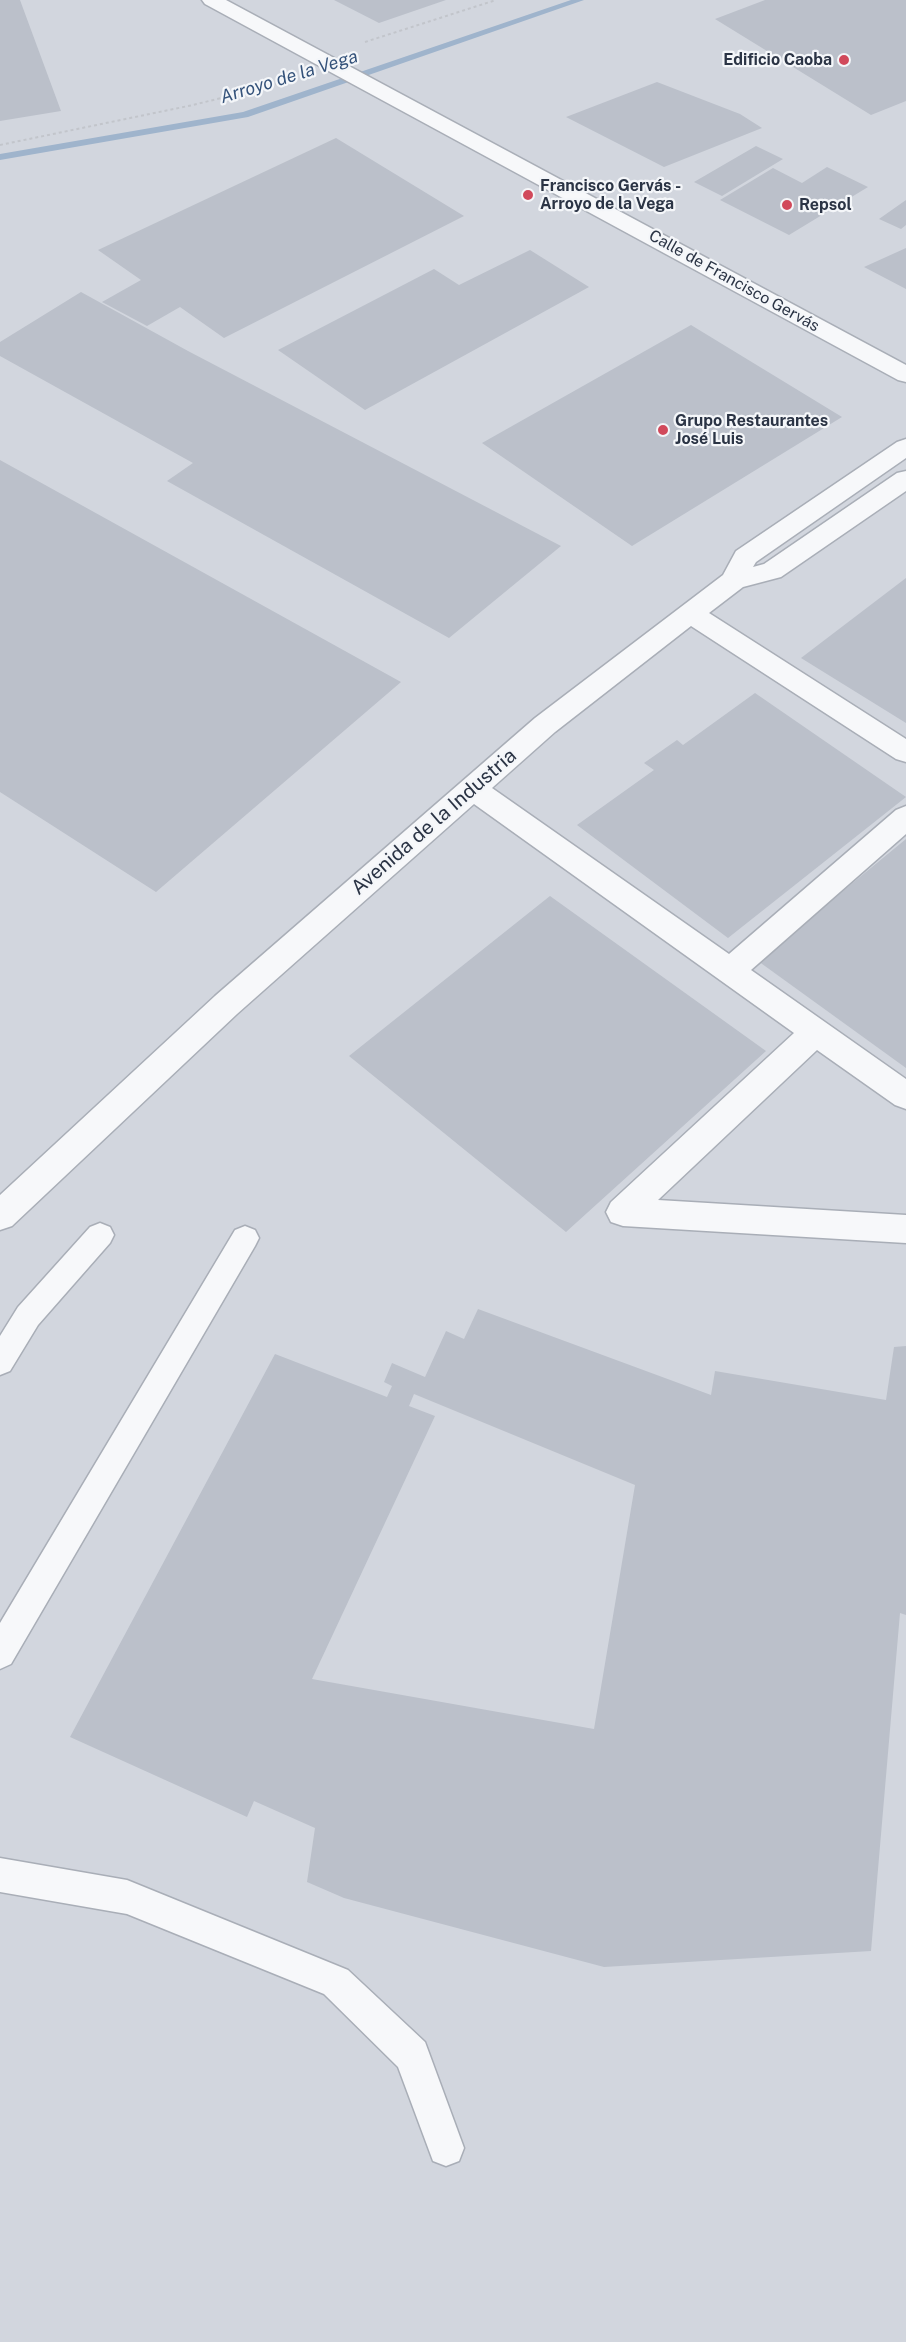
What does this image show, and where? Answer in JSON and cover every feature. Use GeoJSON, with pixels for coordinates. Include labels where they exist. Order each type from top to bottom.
{"type":"FeatureCollection","features":[{"type":"Feature","properties":{"kind":"street","name":"Calle de Francisco Gervás"},"geometry":{"type":"LineString","coordinates":[[212,0],[906,375]]}},
{"type":"Feature","properties":{"kind":"street"},"geometry":{"type":"LineString","coordinates":[[734,580],[745,556],[906,447]]}},
{"type":"Feature","properties":{"kind":"street","name":"Avenida de la Industria"},"geometry":{"type":"LineString","coordinates":[[0,1216],[226,1005],[545,725],[734,580],[772,571],[906,479]]}},
{"type":"Feature","properties":{"kind":"street"},"geometry":{"type":"LineString","coordinates":[[690,613],[906,752]]}},
{"type":"Feature","properties":{"kind":"street"},"geometry":{"type":"LineString","coordinates":[[473,789],[906,1096]]}},
{"type":"Feature","properties":{"kind":"street"},"geometry":{"type":"LineString","coordinates":[[729,971],[906,817]]}},
{"type":"Feature","properties":{"kind":"street"},"geometry":{"type":"LineString","coordinates":[[816,1032],[623,1212],[906,1229]]}},
{"type":"Feature","properties":{"kind":"lane"},"geometry":{"type":"LineString","coordinates":[[0,1362],[28,1316],[100,1235]]}},
{"type":"Feature","properties":{"kind":"lane"},"geometry":{"type":"LineString","coordinates":[[0,1653],[245,1239]]}},
{"type":"Feature","properties":{"kind":"lane"},"geometry":{"type":"LineString","coordinates":[[0,1875],[127,1897],[336,1982],[411,2055],[446,2148]]}},
{"type":"Feature","properties":{"kind":"path"},"geometry":{"type":"LineString","coordinates":[[0,145],[282,84],[329,62],[356,45],[496,0]]}},
{"type":"Feature","properties":{"kind":"shaded area"},"geometry":{"type":"Polygon","coordinates":[[[0,0],[906,0],[906,2342],[0,2342],[0,0]]]}},
{"type":"Feature","properties":{"kind":"building"},"geometry":{"type":"Polygon","coordinates":[[[0,0],[20,0],[61,111],[0,121],[0,0]]]}},
{"type":"Feature","properties":{"kind":"building"},"geometry":{"type":"Polygon","coordinates":[[[334,0],[446,0],[379,23],[334,0]]]}},
{"type":"Feature","properties":{"kind":"building","name":"Edificio Caoba"},"geometry":{"type":"Polygon","coordinates":[[[765,0],[906,0],[906,101],[871,115],[715,19],[765,0]]]}},
{"type":"Feature","properties":{"kind":"building"},"geometry":{"type":"Polygon","coordinates":[[[657,82],[740,114],[762,128],[664,167],[566,117],[657,82]]]}},
{"type":"Feature","properties":{"kind":"building"},"geometry":{"type":"Polygon","coordinates":[[[336,138],[464,216],[224,338],[180,307],[147,326],[102,302],[141,280],[98,250],[336,138]]]}},
{"type":"Feature","properties":{"kind":"building"},"geometry":{"type":"Polygon","coordinates":[[[756,146],[783,159],[722,196],[694,182],[756,146]]]}},
{"type":"Feature","properties":{"kind":"building"},"geometry":{"type":"Polygon","coordinates":[[[827,167],[868,187],[789,235],[720,200],[773,168],[802,183],[827,167]]]}},
{"type":"Feature","properties":{"kind":"building"},"geometry":{"type":"Polygon","coordinates":[[[906,200],[906,225],[901,229],[879,219],[906,200]]]}},
{"type":"Feature","properties":{"kind":"building"},"geometry":{"type":"Polygon","coordinates":[[[906,248],[906,289],[864,267],[906,248]]]}},
{"type":"Feature","properties":{"kind":"building"},"geometry":{"type":"Polygon","coordinates":[[[530,250],[589,287],[365,410],[278,350],[434,269],[459,285],[530,250]]]}},
{"type":"Feature","properties":{"kind":"building"},"geometry":{"type":"Polygon","coordinates":[[[81,292],[188,351],[561,546],[449,638],[167,481],[193,463],[0,356],[0,342],[81,292]]]}},
{"type":"Feature","properties":{"kind":"building","name":"Grupo Restaurantes José Luis"},"geometry":{"type":"Polygon","coordinates":[[[691,325],[842,417],[632,546],[482,443],[691,325]]]}},
{"type":"Feature","properties":{"kind":"building"},"geometry":{"type":"Polygon","coordinates":[[[0,460],[401,682],[156,892],[0,792],[0,460]]]}},
{"type":"Feature","properties":{"kind":"building"},"geometry":{"type":"Polygon","coordinates":[[[906,578],[906,723],[801,658],[906,578]]]}},
{"type":"Feature","properties":{"kind":"building"},"geometry":{"type":"Polygon","coordinates":[[[755,693],[906,797],[728,938],[577,825],[654,770],[644,763],[677,740],[683,745],[755,693]]]}},
{"type":"Feature","properties":{"kind":"building"},"geometry":{"type":"Polygon","coordinates":[[[906,839],[906,1068],[758,961],[906,839]]]}},
{"type":"Feature","properties":{"kind":"building"},"geometry":{"type":"Polygon","coordinates":[[[550,896],[766,1051],[566,1232],[349,1056],[550,896]]]}},
{"type":"Feature","properties":{"kind":"building"},"geometry":{"type":"Polygon","coordinates":[[[478,1309],[711,1395],[715,1371],[886,1400],[894,1347],[906,1346],[906,1615],[900,1613],[871,1951],[604,1967],[344,1898],[307,1882],[315,1828],[254,1801],[247,1817],[70,1737],[275,1354],[387,1397],[392,1386],[384,1382],[392,1363],[425,1377],[446,1331],[464,1339],[478,1309]],[[414,1394],[409,1406],[435,1416],[312,1679],[594,1729],[635,1485],[414,1394]]]}},
{"type":"Feature","properties":{"kind":"waterway","name":"Arroyo de la Vega"},"geometry":{"type":"LineString","coordinates":[[0,157],[245,115],[580,0]]}},
{"type":"Feature","properties":{"kind":"place","name":"Edificio Caoba"},"geometry":{"type":"Point","coordinates":[844,60]}},
{"type":"Feature","properties":{"kind":"place","name":"Francisco Gervás - Arroyo de la Vega"},"geometry":{"type":"Point","coordinates":[528,195]}},
{"type":"Feature","properties":{"kind":"place","name":"Repsol"},"geometry":{"type":"Point","coordinates":[787,205]}},
{"type":"Feature","properties":{"kind":"place","name":"Grupo Restaurantes José Luis"},"geometry":{"type":"Point","coordinates":[663,430]}}]}
